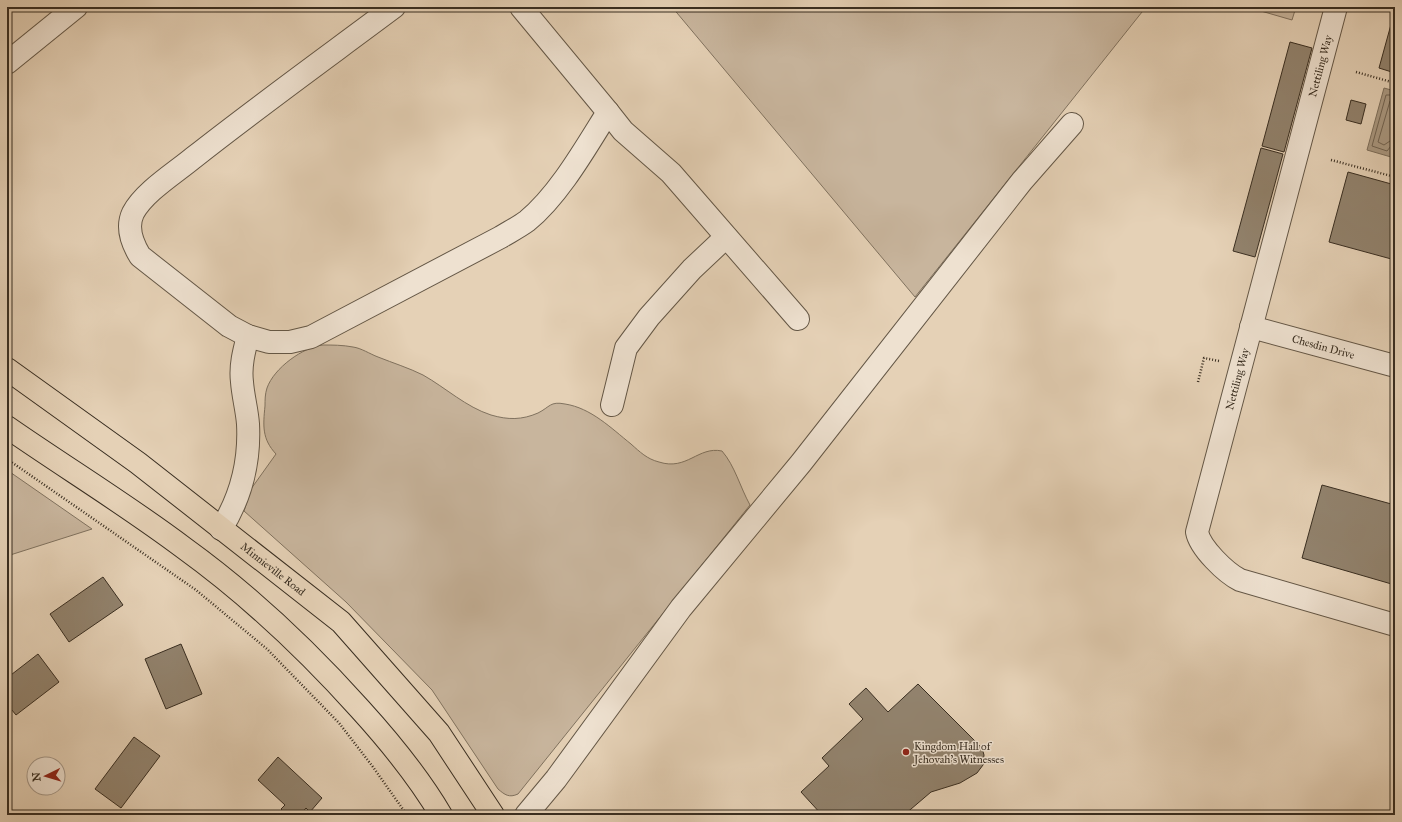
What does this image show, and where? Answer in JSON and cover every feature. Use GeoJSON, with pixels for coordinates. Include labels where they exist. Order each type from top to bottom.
{"type":"FeatureCollection","features":[{"type":"Feature","properties":{"kind":"main road","name":"Minnieville Road"},"geometry":{"type":"LineString","coordinates":[[7,369],[138,463],[341,622],[439,733],[493,815]]}},
{"type":"Feature","properties":{"kind":"main road"},"geometry":{"type":"LineString","coordinates":[[7,426],[184,548],[280,626],[324,668],[376,727],[426,790],[441,815]]}},
{"type":"Feature","properties":{"kind":"street"},"geometry":{"type":"LineString","coordinates":[[7,63],[76,7]]}},
{"type":"Feature","properties":{"kind":"street"},"geometry":{"type":"LineString","coordinates":[[394,7],[182,168],[140,202],[132,214],[130,229],[132,243],[140,256],[229,326],[248,336],[276,342],[290,342],[311,337],[501,238],[526,221],[541,208],[580,157],[608,112]]}},
{"type":"Feature","properties":{"kind":"street"},"geometry":{"type":"LineString","coordinates":[[521,7],[623,130],[671,173],[798,319]]}},
{"type":"Feature","properties":{"kind":"street","name":"Nettiling Way"},"geometry":{"type":"LineString","coordinates":[[1336,7],[1197,532],[1200,541],[1224,569],[1240,580],[1395,625]]}},
{"type":"Feature","properties":{"kind":"street"},"geometry":{"type":"LineString","coordinates":[[526,815],[556,779],[681,608],[801,463],[1022,181],[1072,124]]}},
{"type":"Feature","properties":{"kind":"street"},"geometry":{"type":"LineString","coordinates":[[612,405],[626,348],[649,317],[692,269],[726,237]]}},
{"type":"Feature","properties":{"kind":"street","name":"Chesdin Drive"},"geometry":{"type":"LineString","coordinates":[[1251,327],[1395,366]]}},
{"type":"Feature","properties":{"kind":"street"},"geometry":{"type":"LineString","coordinates":[[221,529],[232,512],[239,494],[246,462],[248,424],[242,374],[242,361],[248,336]]}},
{"type":"Feature","properties":{"kind":"path"},"geometry":{"type":"LineString","coordinates":[[1356,72],[1395,83]]}},
{"type":"Feature","properties":{"kind":"path"},"geometry":{"type":"LineString","coordinates":[[1332,160],[1395,177]]}},
{"type":"Feature","properties":{"kind":"path"},"geometry":{"type":"LineString","coordinates":[[1198,382],[1204,358],[1221,362]]}},
{"type":"Feature","properties":{"kind":"path"},"geometry":{"type":"LineString","coordinates":[[7,459],[196,590],[267,648],[339,723],[407,815]]}},
{"type":"Feature","properties":{"kind":"shaded area"},"geometry":{"type":"Polygon","coordinates":[[[672,7],[1146,7],[915,297],[672,7]]]}},
{"type":"Feature","properties":{"kind":"shaded area"},"geometry":{"type":"Polygon","coordinates":[[[1247,7],[1296,7],[1292,20],[1247,7]]]}},
{"type":"Feature","properties":{"kind":"shaded area"},"geometry":{"type":"Polygon","coordinates":[[[323,345],[341,345],[356,348],[412,370],[432,380],[456,397],[482,412],[497,417],[526,417],[538,413],[556,403],[574,406],[592,414],[644,455],[659,462],[669,464],[677,463],[706,452],[714,450],[722,451],[734,470],[750,505],[518,794],[512,796],[507,795],[498,789],[432,690],[346,602],[244,511],[251,489],[276,454],[268,443],[264,432],[265,397],[267,388],[276,373],[290,360],[298,354],[323,345]]]}},
{"type":"Feature","properties":{"kind":"shaded area"},"geometry":{"type":"Polygon","coordinates":[[[7,470],[92,529],[7,556],[7,470]]]}},
{"type":"Feature","properties":{"kind":"water"},"geometry":{"type":"Polygon","coordinates":[[[1384,88],[1395,91],[1395,142],[1391,157],[1367,150],[1384,88]]]}},
{"type":"Feature","properties":{"kind":"building"},"geometry":{"type":"Polygon","coordinates":[[[1395,10],[1395,73],[1379,68],[1395,10]]]}},
{"type":"Feature","properties":{"kind":"building"},"geometry":{"type":"Polygon","coordinates":[[[1290,42],[1312,48],[1284,152],[1262,146],[1290,42]]]}},
{"type":"Feature","properties":{"kind":"building"},"geometry":{"type":"Polygon","coordinates":[[[1351,100],[1366,104],[1361,124],[1346,120],[1351,100]]]}},
{"type":"Feature","properties":{"kind":"building"},"geometry":{"type":"Polygon","coordinates":[[[1261,148],[1283,154],[1255,257],[1233,251],[1261,148]]]}},
{"type":"Feature","properties":{"kind":"building"},"geometry":{"type":"Polygon","coordinates":[[[1348,172],[1395,185],[1395,260],[1329,242],[1348,172]]]}},
{"type":"Feature","properties":{"kind":"building"},"geometry":{"type":"Polygon","coordinates":[[[1322,485],[1395,505],[1395,585],[1302,558],[1322,485]]]}},
{"type":"Feature","properties":{"kind":"building"},"geometry":{"type":"Polygon","coordinates":[[[103,577],[123,605],[69,642],[50,614],[103,577]]]}},
{"type":"Feature","properties":{"kind":"building"},"geometry":{"type":"Polygon","coordinates":[[[181,644],[202,694],[166,709],[145,659],[181,644]]]}},
{"type":"Feature","properties":{"kind":"building"},"geometry":{"type":"Polygon","coordinates":[[[38,654],[59,682],[16,715],[7,704],[7,678],[38,654]]]}},
{"type":"Feature","properties":{"kind":"building","name":"Kingdom Hall of Jehovah's Witnesses"},"geometry":{"type":"Polygon","coordinates":[[[918,684],[982,748],[984,755],[983,765],[977,773],[960,783],[931,792],[904,815],[822,815],[801,792],[829,766],[822,758],[863,719],[849,704],[866,688],[888,712],[918,684]]]}},
{"type":"Feature","properties":{"kind":"building"},"geometry":{"type":"Polygon","coordinates":[[[134,737],[160,756],[121,808],[95,789],[134,737]]]}},
{"type":"Feature","properties":{"kind":"building"},"geometry":{"type":"Polygon","coordinates":[[[278,757],[322,798],[310,812],[306,808],[300,815],[287,815],[281,809],[285,805],[258,780],[278,757]]]}},
{"type":"Feature","properties":{"kind":"place","name":"Kingdom Hall of Jehovah's Witnesses"},"geometry":{"type":"Point","coordinates":[906,752]}}]}
